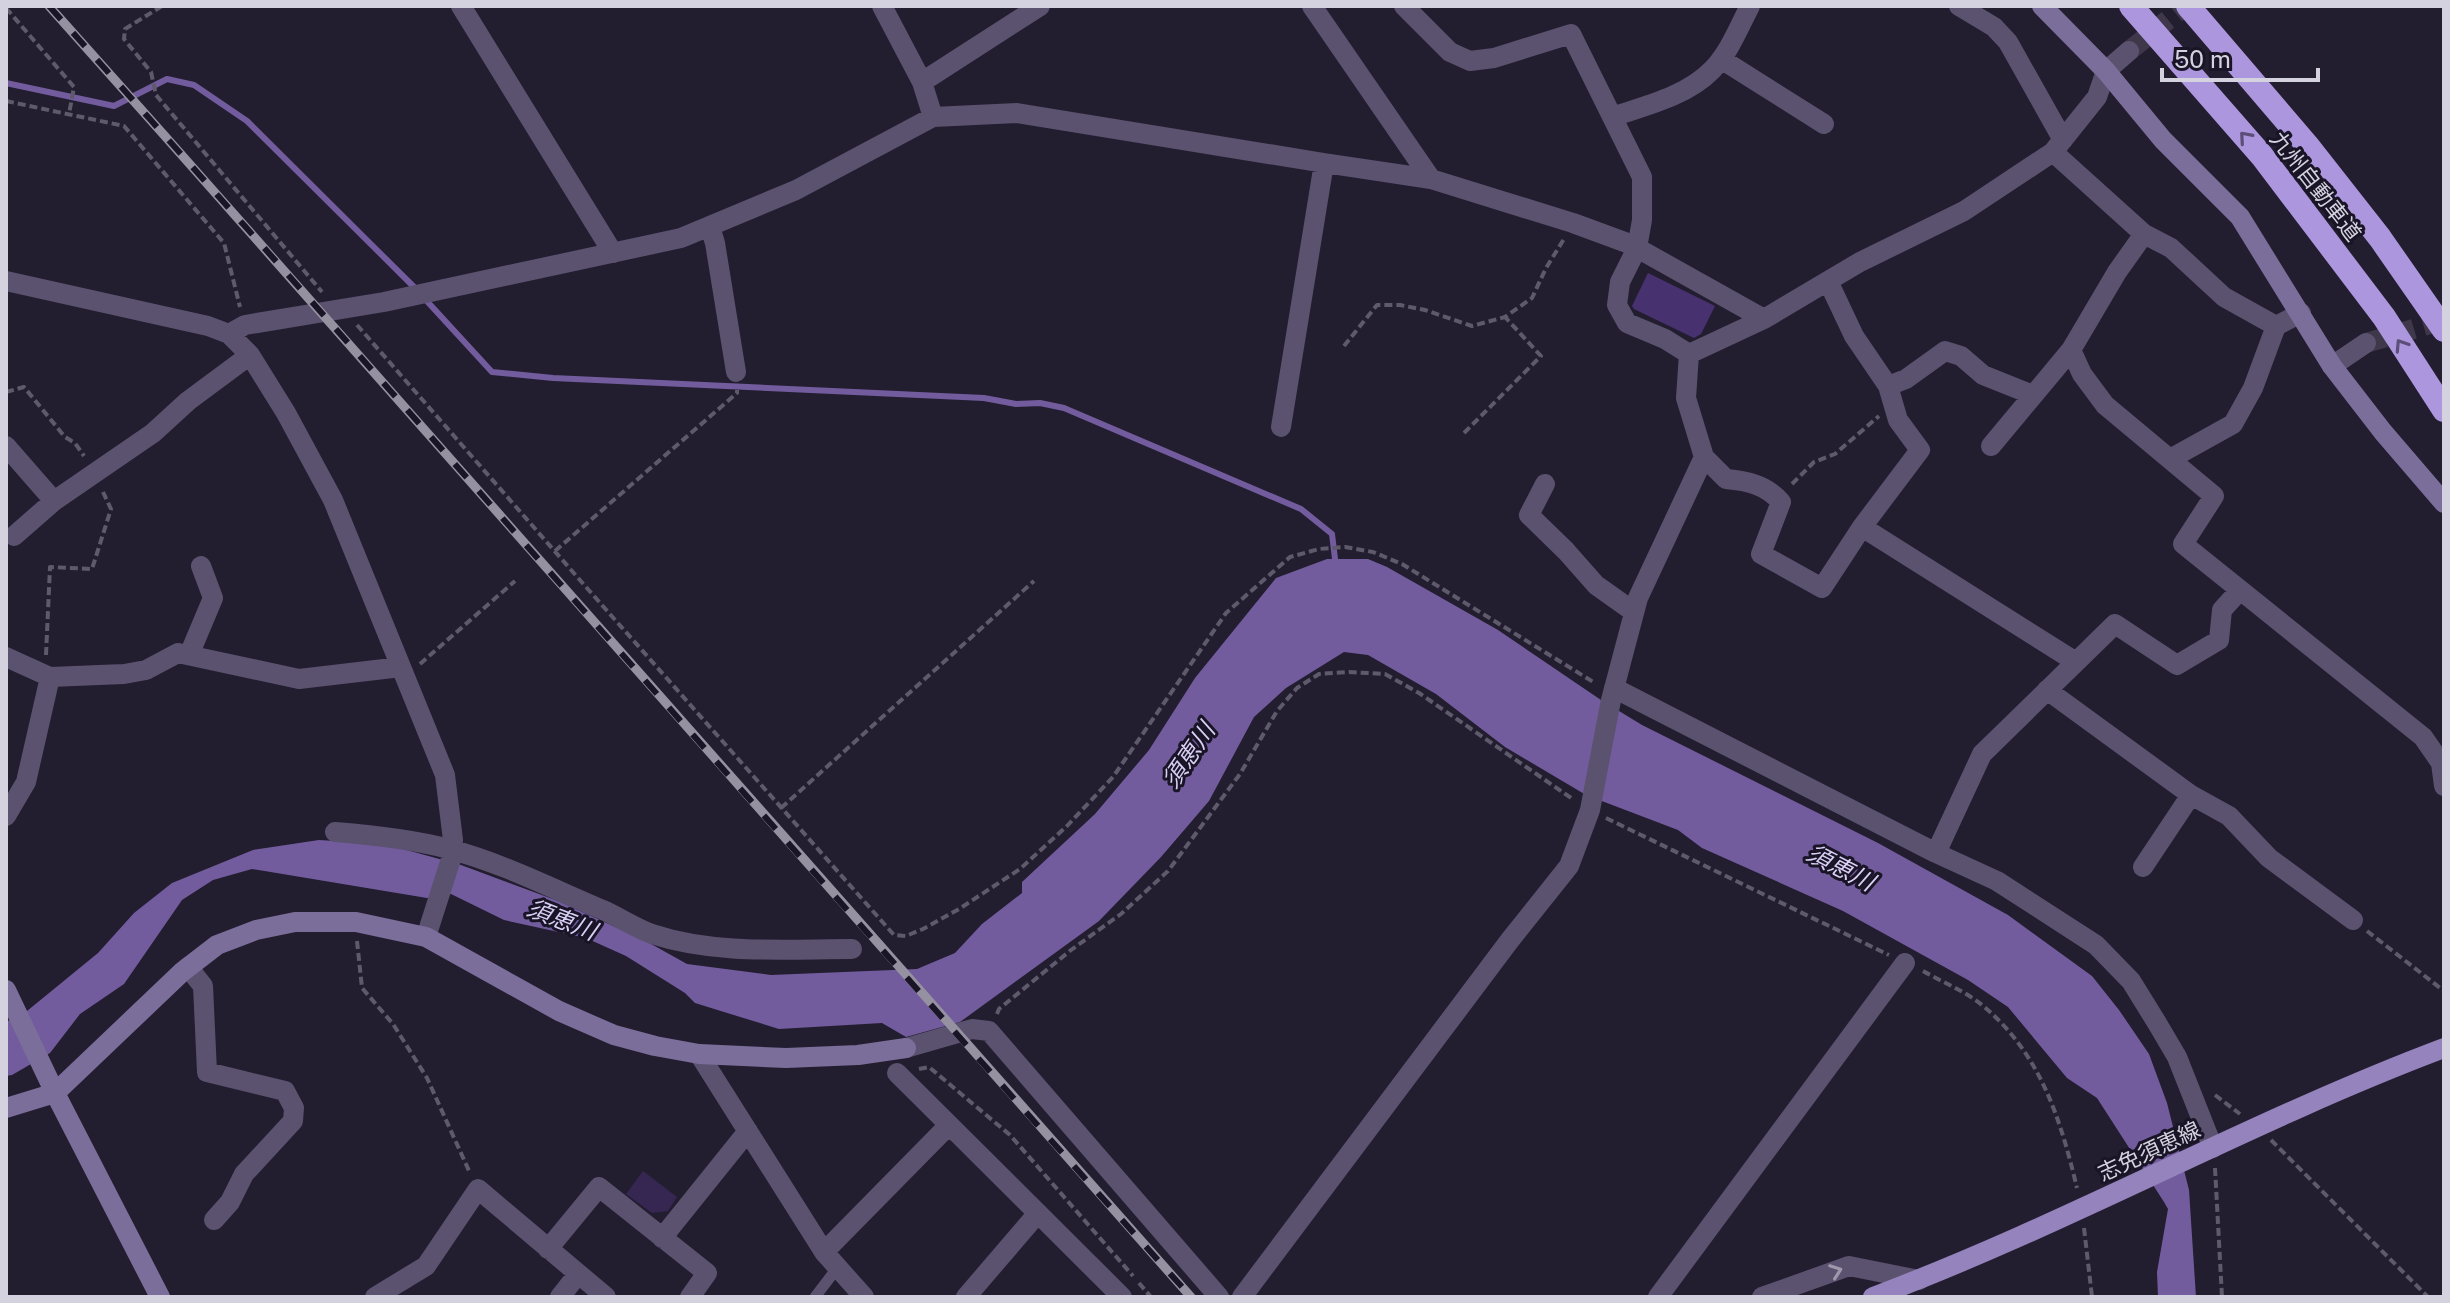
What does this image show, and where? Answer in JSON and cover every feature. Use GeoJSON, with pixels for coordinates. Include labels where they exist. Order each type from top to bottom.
{"type":"FeatureCollection","features":[{"type":"Feature","properties":{"kind":"highway","name":"九州自動車道"},"geometry":{"type":"LineString","coordinates":[[2131,6],[2262,156],[2384,317],[2444,410]]}},
{"type":"Feature","properties":{"kind":"highway","name":"九州自動車道"},"geometry":{"type":"LineString","coordinates":[[2188,6],[2316,156],[2380,238],[2444,330]]}},
{"type":"Feature","properties":{"kind":"main road","name":"志免須恵線"},"geometry":{"type":"LineString","coordinates":[[1873,1297],[1919,1280],[2385,1070],[2444,1048]]}},
{"type":"Feature","properties":{"kind":"street"},"geometry":{"type":"LineString","coordinates":[[461,6],[613,253]]}},
{"type":"Feature","properties":{"kind":"street"},"geometry":{"type":"LineString","coordinates":[[882,6],[922,82],[933,117]]}},
{"type":"Feature","properties":{"kind":"street"},"geometry":{"type":"LineString","coordinates":[[922,82],[1040,6]]}},
{"type":"Feature","properties":{"kind":"street"},"geometry":{"type":"LineString","coordinates":[[1404,6],[1450,52],[1470,61],[1494,58],[1571,34],[1642,177],[1642,220],[1637,248],[1620,282],[1617,305],[1627,323],[1665,339],[1689,354]]}},
{"type":"Feature","properties":{"kind":"street"},"geometry":{"type":"LineString","coordinates":[[1612,117],[1684,90],[1710,72],[1721,59],[1750,6]]}},
{"type":"Feature","properties":{"kind":"street"},"geometry":{"type":"LineString","coordinates":[[1959,6],[1994,27],[2008,42],[2058,146],[2144,234],[2171,248],[2224,297],[2276,326]]}},
{"type":"Feature","properties":{"kind":"street"},"geometry":{"type":"LineString","coordinates":[[2042,6],[2106,71],[2163,140],[2240,217],[2332,366],[2444,503]]}},
{"type":"Feature","properties":{"kind":"street"},"geometry":{"type":"LineString","coordinates":[[1315,7],[1431,179]]}},
{"type":"Feature","properties":{"kind":"street"},"geometry":{"type":"LineString","coordinates":[[1689,354],[1764,319],[1828,281],[1964,211],[2058,146],[2097,97],[2106,71],[2129,51]]}},
{"type":"Feature","properties":{"kind":"street"},"geometry":{"type":"LineString","coordinates":[[1721,59],[1824,124]]}},
{"type":"Feature","properties":{"kind":"street"},"geometry":{"type":"LineString","coordinates":[[6,281],[208,326],[237,329],[681,238],[796,190],[933,117],[1017,113],[1431,179],[1573,223],[1637,248],[1764,319]]}},
{"type":"Feature","properties":{"kind":"street"},"geometry":{"type":"LineString","coordinates":[[1281,427],[1324,163]]}},
{"type":"Feature","properties":{"kind":"street"},"geometry":{"type":"LineString","coordinates":[[710,227],[736,372]]}},
{"type":"Feature","properties":{"kind":"street"},"geometry":{"type":"LineString","coordinates":[[1991,446],[2071,350],[2117,272],[2144,234]]}},
{"type":"Feature","properties":{"kind":"street"},"geometry":{"type":"LineString","coordinates":[[1689,354],[1686,398],[1704,457],[1726,479],[1746,480],[1778,498],[1781,502],[1761,554],[1822,588],[1862,527],[1920,450],[1898,420],[1891,395],[1854,336],[1828,281]]}},
{"type":"Feature","properties":{"kind":"street"},"geometry":{"type":"LineString","coordinates":[[2170,459],[2233,424],[2253,388],[2276,326],[2301,313]]}},
{"type":"Feature","properties":{"kind":"street"},"geometry":{"type":"LineString","coordinates":[[237,329],[333,500],[445,775],[451,855],[428,931]]}},
{"type":"Feature","properties":{"kind":"street"},"geometry":{"type":"LineString","coordinates":[[2332,366],[2366,343]]}},
{"type":"Feature","properties":{"kind":"street"},"geometry":{"type":"LineString","coordinates":[[2071,350],[2082,374],[2105,405],[2214,496],[2183,544],[2423,737],[2441,763],[2444,786]]}},
{"type":"Feature","properties":{"kind":"street"},"geometry":{"type":"LineString","coordinates":[[1891,395],[1906,379],[1945,351],[1961,356],[1983,375],[2033,395]]}},
{"type":"Feature","properties":{"kind":"street"},"geometry":{"type":"LineString","coordinates":[[14,536],[54,501],[153,433],[188,401],[250,355]]}},
{"type":"Feature","properties":{"kind":"street"},"geometry":{"type":"LineString","coordinates":[[6,446],[54,501]]}},
{"type":"Feature","properties":{"kind":"street"},"geometry":{"type":"LineString","coordinates":[[1242,1297],[1569,866],[1590,810],[1613,694],[1638,598],[1704,457]]}},
{"type":"Feature","properties":{"kind":"street"},"geometry":{"type":"LineString","coordinates":[[1545,484],[1529,515],[1596,585],[1634,612]]}},
{"type":"Feature","properties":{"kind":"street"},"geometry":{"type":"LineString","coordinates":[[1862,527],[2076,662]]}},
{"type":"Feature","properties":{"kind":"street"},"geometry":{"type":"LineString","coordinates":[[189,655],[213,598],[201,566]]}},
{"type":"Feature","properties":{"kind":"street"},"geometry":{"type":"LineString","coordinates":[[1936,853],[1982,754],[2115,624],[2177,665],[2219,640],[2222,610],[2240,590]]}},
{"type":"Feature","properties":{"kind":"street"},"geometry":{"type":"LineString","coordinates":[[6,657],[50,677],[146,670],[178,653],[299,679],[404,672]]}},
{"type":"Feature","properties":{"kind":"street"},"geometry":{"type":"LineString","coordinates":[[6,816],[26,782],[50,677]]}},
{"type":"Feature","properties":{"kind":"street"},"geometry":{"type":"LineString","coordinates":[[2047,690],[2191,795],[2229,816],[2269,858],[2353,920]]}},
{"type":"Feature","properties":{"kind":"street"},"geometry":{"type":"LineString","coordinates":[[1613,694],[1997,881],[2096,945],[2131,981],[2177,1057],[2213,1148]]}},
{"type":"Feature","properties":{"kind":"street"},"geometry":{"type":"LineString","coordinates":[[2143,867],[2191,795]]}},
{"type":"Feature","properties":{"kind":"street"},"geometry":{"type":"LineString","coordinates":[[335,832],[368,834],[451,855],[611,913],[650,933],[683,942],[741,949],[852,949]]}},
{"type":"Feature","properties":{"kind":"street"},"geometry":{"type":"LineString","coordinates":[[6,1108],[55,1093],[111,1037],[217,945],[256,930],[295,922],[356,922],[428,931],[559,1011],[614,1035],[699,1054],[786,1058],[858,1055],[906,1048],[972,1029],[989,1031],[1219,1297]]}},
{"type":"Feature","properties":{"kind":"street"},"geometry":{"type":"LineString","coordinates":[[1658,1297],[1905,963]]}},
{"type":"Feature","properties":{"kind":"street"},"geometry":{"type":"LineString","coordinates":[[188,967],[203,986],[207,1072],[285,1091],[294,1108],[293,1121],[244,1174],[230,1202],[214,1220]]}},
{"type":"Feature","properties":{"kind":"street"},"geometry":{"type":"LineString","coordinates":[[6,990],[160,1297]]}},
{"type":"Feature","properties":{"kind":"street"},"geometry":{"type":"LineString","coordinates":[[699,1054],[831,1260],[864,1297]]}},
{"type":"Feature","properties":{"kind":"street"},"geometry":{"type":"LineString","coordinates":[[897,1073],[1122,1297]]}},
{"type":"Feature","properties":{"kind":"street"},"geometry":{"type":"LineString","coordinates":[[831,1260],[949,1125]]}},
{"type":"Feature","properties":{"kind":"street"},"geometry":{"type":"LineString","coordinates":[[662,1238],[748,1131]]}},
{"type":"Feature","properties":{"kind":"street"},"geometry":{"type":"LineString","coordinates":[[548,1249],[599,1187],[707,1273],[690,1297]]}},
{"type":"Feature","properties":{"kind":"street"},"geometry":{"type":"LineString","coordinates":[[375,1297],[426,1266],[478,1189],[606,1297]]}},
{"type":"Feature","properties":{"kind":"street"},"geometry":{"type":"LineString","coordinates":[[966,1297],[1038,1213]]}},
{"type":"Feature","properties":{"kind":"street"},"geometry":{"type":"LineString","coordinates":[[1762,1297],[1849,1266],[1919,1280]]}},
{"type":"Feature","properties":{"kind":"street"},"geometry":{"type":"LineString","coordinates":[[560,1297],[578,1274]]}},
{"type":"Feature","properties":{"kind":"street"},"geometry":{"type":"LineString","coordinates":[[1903,1297],[1919,1280]]}},
{"type":"Feature","properties":{"kind":"lane"},"geometry":{"type":"LineString","coordinates":[[815,1297],[831,1260]]}},
{"type":"Feature","properties":{"kind":"path"},"geometry":{"type":"LineString","coordinates":[[162,6],[125,29],[124,39],[151,72],[156,95],[337,310],[352,319],[894,935],[906,936],[959,909],[1020,869],[1067,826],[1113,777],[1226,613],[1290,557],[1319,549],[1345,547],[1373,552],[1402,564],[1613,694]]}},
{"type":"Feature","properties":{"kind":"path"},"geometry":{"type":"LineString","coordinates":[[6,8],[74,87],[69,114]]}},
{"type":"Feature","properties":{"kind":"path"},"geometry":{"type":"LineString","coordinates":[[6,101],[124,126],[224,243],[237,329]]}},
{"type":"Feature","properties":{"kind":"path"},"geometry":{"type":"LineString","coordinates":[[1344,346],[1377,305],[1425,310],[1472,326],[1505,317],[1532,298],[1573,223]]}},
{"type":"Feature","properties":{"kind":"path"},"geometry":{"type":"LineString","coordinates":[[1464,433],[1541,356],[1505,317]]}},
{"type":"Feature","properties":{"kind":"path"},"geometry":{"type":"LineString","coordinates":[[555,551],[737,393],[736,372]]}},
{"type":"Feature","properties":{"kind":"path"},"geometry":{"type":"LineString","coordinates":[[6,392],[24,387],[65,437],[75,443],[94,471],[111,509],[92,569],[50,567],[46,652],[50,677]]}},
{"type":"Feature","properties":{"kind":"path"},"geometry":{"type":"LineString","coordinates":[[1778,498],[1814,462],[1835,454],[1891,395]]}},
{"type":"Feature","properties":{"kind":"path"},"geometry":{"type":"LineString","coordinates":[[404,672],[515,581]]}},
{"type":"Feature","properties":{"kind":"path"},"geometry":{"type":"LineString","coordinates":[[781,808],[1034,581]]}},
{"type":"Feature","properties":{"kind":"path"},"geometry":{"type":"LineString","coordinates":[[989,1031],[999,1009],[1121,914],[1168,871],[1240,774],[1277,711],[1297,688],[1319,674],[1385,674],[1419,693],[1590,810]]}},
{"type":"Feature","properties":{"kind":"path"},"geometry":{"type":"LineString","coordinates":[[2353,920],[2444,991]]}},
{"type":"Feature","properties":{"kind":"path"},"geometry":{"type":"LineString","coordinates":[[356,922],[362,988],[393,1024],[427,1078],[478,1189]]}},
{"type":"Feature","properties":{"kind":"path"},"geometry":{"type":"LineString","coordinates":[[897,1073],[929,1067],[1010,1135],[1151,1297]]}},
{"type":"Feature","properties":{"kind":"path"},"geometry":{"type":"LineString","coordinates":[[2215,1095],[2259,1127],[2428,1297]]}},
{"type":"Feature","properties":{"kind":"path"},"geometry":{"type":"LineString","coordinates":[[2213,1148],[2222,1297]]}},
{"type":"Feature","properties":{"kind":"path"},"geometry":{"type":"LineString","coordinates":[[2090,1204],[2092,1297]]}},
{"type":"Feature","properties":{"kind":"shaded area"},"geometry":{"type":"Polygon","coordinates":[[[643,1171],[677,1197],[668,1211],[652,1213],[626,1194],[643,1171]]]}},
{"type":"Feature","properties":{"kind":"water","name":"須恵川"},"geometry":{"type":"Polygon","coordinates":[[[1327,559],[1368,559],[1387,567],[1498,630],[1642,725],[1878,843],[2008,915],[2092,976],[2149,1054],[2167,1103],[2189,1190],[2196,1297],[2158,1297],[2157,1272],[2168,1209],[2097,1098],[2067,1078],[2008,1007],[1968,980],[1843,911],[1702,848],[1678,830],[1586,795],[1505,747],[1436,694],[1368,655],[1344,652],[1286,688],[1254,717],[1209,801],[1161,857],[1099,921],[960,1022],[906,1037],[882,1023],[779,1029],[695,1003],[685,993],[626,956],[586,938],[504,920],[451,894],[433,899],[252,869],[213,880],[182,900],[124,984],[80,1014],[50,1053],[6,1076],[6,1022],[27,1011],[98,953],[134,913],[172,883],[253,850],[319,840],[385,844],[461,865],[558,901],[644,940],[687,964],[771,975],[917,969],[955,953],[982,924],[1022,893],[1022,882],[1095,814],[1149,750],[1195,678],[1276,578],[1327,559]]]}},
{"type":"Feature","properties":{"kind":"building"},"geometry":{"type":"Polygon","coordinates":[[[1648,273],[1715,306],[1701,334],[1694,338],[1634,309],[1632,306],[1648,273]]]}},
{"type":"Feature","properties":{"kind":"waterway"},"geometry":{"type":"LineString","coordinates":[[6,83],[114,106],[167,79],[194,85],[247,121],[416,289]]}},
{"type":"Feature","properties":{"kind":"waterway"},"geometry":{"type":"LineString","coordinates":[[424,298],[492,372],[553,378],[984,398],[1064,408],[1301,509],[1332,534],[1336,567]]}},
{"type":"Feature","properties":{"kind":"tunnel"},"geometry":{"type":"LineString","coordinates":[[2129,51],[2185,6]]}},
{"type":"Feature","properties":{"kind":"tunnel"},"geometry":{"type":"LineString","coordinates":[[2366,343],[2444,320]]}},
{"type":"Feature","properties":{"kind":"railway"},"geometry":{"type":"LineString","coordinates":[[49,6],[1191,1297]]}}]}
